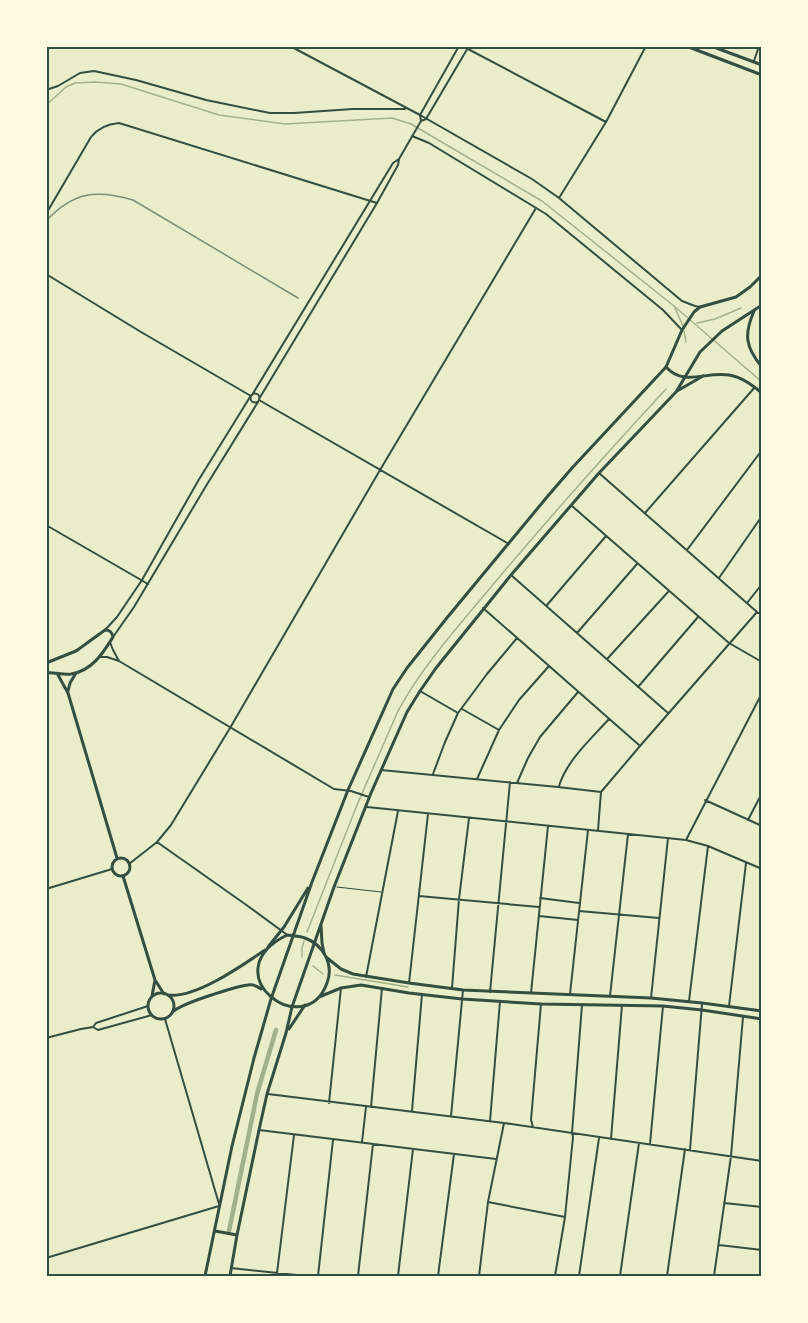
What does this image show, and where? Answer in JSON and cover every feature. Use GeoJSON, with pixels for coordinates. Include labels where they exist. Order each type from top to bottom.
{"type":"FeatureCollection","features":[{"type":"Feature","properties":{"kind":"main road"},"geometry":{"type":"LineString","coordinates":[[686,46],[762,75]]}},
{"type":"Feature","properties":{"kind":"main road"},"geometry":{"type":"LineString","coordinates":[[711,46],[762,65]]}},
{"type":"Feature","properties":{"kind":"main road"},"geometry":{"type":"LineString","coordinates":[[205,1276],[232,1146],[254,1058],[272,999],[312,882],[348,790],[393,689],[446,619],[572,468],[666,367],[682,330],[694,312],[700,307],[736,297],[762,276]]}},
{"type":"Feature","properties":{"kind":"main road"},"geometry":{"type":"LineString","coordinates":[[230,1276],[267,1094],[292,1007],[365,807],[407,712],[420,691],[483,608],[599,472],[676,392],[700,352],[732,324],[761,307]]}},
{"type":"Feature","properties":{"kind":"main road"},"geometry":{"type":"LineString","coordinates":[[754,311],[747,336],[751,351],[762,367]]}},
{"type":"Feature","properties":{"kind":"main road"},"geometry":{"type":"LineString","coordinates":[[666,367],[677,376],[684,378],[713,374],[731,375],[747,382],[762,393]]}},
{"type":"Feature","properties":{"kind":"main road"},"geometry":{"type":"LineString","coordinates":[[676,392],[703,376]]}},
{"type":"Feature","properties":{"kind":"main road"},"geometry":{"type":"LineString","coordinates":[[105,630],[109,630],[113,637],[101,657],[93,664],[76,672],[58,675],[48,673],[48,663],[76,651],[105,630]]}},
{"type":"Feature","properties":{"kind":"main road"},"geometry":{"type":"LineString","coordinates":[[68,693],[76,672]]}},
{"type":"Feature","properties":{"kind":"main road"},"geometry":{"type":"LineString","coordinates":[[58,675],[68,693],[117,858]]}},
{"type":"Feature","properties":{"kind":"main road"},"geometry":{"type":"LineString","coordinates":[[117,858],[123,858],[129,864],[129,870],[123,876],[117,876],[112,869],[112,864],[117,858]]}},
{"type":"Feature","properties":{"kind":"main road"},"geometry":{"type":"LineString","coordinates":[[123,876],[155,980],[174,1002],[174,1011]]}},
{"type":"Feature","properties":{"kind":"main road"},"geometry":{"type":"LineString","coordinates":[[265,993],[258,969],[261,957],[282,930],[312,882]]}},
{"type":"Feature","properties":{"kind":"main road"},"geometry":{"type":"LineString","coordinates":[[319,997],[329,978],[329,968],[322,943],[321,923]]}},
{"type":"Feature","properties":{"kind":"main road"},"geometry":{"type":"LineString","coordinates":[[151,998],[157,994],[180,996],[208,985],[242,966],[273,942],[287,935],[300,936],[314,942],[341,969],[366,977],[463,990],[651,998],[762,1011]]}},
{"type":"Feature","properties":{"kind":"main road"},"geometry":{"type":"LineString","coordinates":[[155,980],[148,1006],[152,1015],[158,1019],[165,1019],[184,1005],[248,985],[255,985],[278,1003],[292,1007],[305,1005],[341,988],[361,985],[462,999],[541,1004],[663,1006],[762,1019]]}},
{"type":"Feature","properties":{"kind":"main road"},"geometry":{"type":"LineString","coordinates":[[286,1033],[305,1005]]}},
{"type":"Feature","properties":{"kind":"main road"},"geometry":{"type":"LineString","coordinates":[[214,1231],[237,1235]]}},
{"type":"Feature","properties":{"kind":"street"},"geometry":{"type":"LineString","coordinates":[[290,46],[514,168],[559,198],[682,301],[700,307]]}},
{"type":"Feature","properties":{"kind":"street"},"geometry":{"type":"LineString","coordinates":[[113,637],[176,538],[377,203],[420,121],[420,115],[459,46]]}},
{"type":"Feature","properties":{"kind":"street"},"geometry":{"type":"LineString","coordinates":[[559,198],[606,122],[646,46]]}},
{"type":"Feature","properties":{"kind":"street"},"geometry":{"type":"LineString","coordinates":[[753,62],[759,46]]}},
{"type":"Feature","properties":{"kind":"street"},"geometry":{"type":"LineString","coordinates":[[420,121],[426,119],[468,47],[606,122]]}},
{"type":"Feature","properties":{"kind":"street"},"geometry":{"type":"LineString","coordinates":[[46,90],[58,86],[80,72],[94,71],[231,106],[270,113],[408,109]]}},
{"type":"Feature","properties":{"kind":"street"},"geometry":{"type":"LineString","coordinates":[[46,214],[96,131],[119,123],[377,203]]}},
{"type":"Feature","properties":{"kind":"street"},"geometry":{"type":"LineString","coordinates":[[411,136],[429,143],[546,214],[663,310],[682,330]]}},
{"type":"Feature","properties":{"kind":"street"},"geometry":{"type":"LineString","coordinates":[[105,630],[117,617],[142,580],[198,481],[393,164],[399,159]]}},
{"type":"Feature","properties":{"kind":"street"},"geometry":{"type":"LineString","coordinates":[[129,864],[157,842],[171,825],[231,728],[380,470],[536,208]]}},
{"type":"Feature","properties":{"kind":"street"},"geometry":{"type":"LineString","coordinates":[[347,240],[353,243]]}},
{"type":"Feature","properties":{"kind":"street"},"geometry":{"type":"LineString","coordinates":[[331,267],[336,270]]}},
{"type":"Feature","properties":{"kind":"street"},"geometry":{"type":"LineString","coordinates":[[46,274],[251,396],[257,394],[259,400],[509,544]]}},
{"type":"Feature","properties":{"kind":"street"},"geometry":{"type":"LineString","coordinates":[[645,513],[755,387]]}},
{"type":"Feature","properties":{"kind":"street"},"geometry":{"type":"LineString","coordinates":[[251,396],[252,402],[259,400]]}},
{"type":"Feature","properties":{"kind":"street"},"geometry":{"type":"LineString","coordinates":[[687,550],[762,450]]}},
{"type":"Feature","properties":{"kind":"street"},"geometry":{"type":"LineString","coordinates":[[599,472],[762,615]]}},
{"type":"Feature","properties":{"kind":"street"},"geometry":{"type":"LineString","coordinates":[[571,505],[729,643],[762,662]]}},
{"type":"Feature","properties":{"kind":"street"},"geometry":{"type":"LineString","coordinates":[[719,578],[762,516]]}},
{"type":"Feature","properties":{"kind":"street"},"geometry":{"type":"LineString","coordinates":[[46,525],[148,584]]}},
{"type":"Feature","properties":{"kind":"street"},"geometry":{"type":"LineString","coordinates":[[169,535],[176,538]]}},
{"type":"Feature","properties":{"kind":"street"},"geometry":{"type":"LineString","coordinates":[[546,606],[606,536]]}},
{"type":"Feature","properties":{"kind":"street"},"geometry":{"type":"LineString","coordinates":[[577,633],[637,564]]}},
{"type":"Feature","properties":{"kind":"street"},"geometry":{"type":"LineString","coordinates":[[511,575],[668,713]]}},
{"type":"Feature","properties":{"kind":"street"},"geometry":{"type":"LineString","coordinates":[[747,603],[762,584]]}},
{"type":"Feature","properties":{"kind":"street"},"geometry":{"type":"LineString","coordinates":[[607,659],[668,592]]}},
{"type":"Feature","properties":{"kind":"street"},"geometry":{"type":"LineString","coordinates":[[483,608],[640,746]]}},
{"type":"Feature","properties":{"kind":"street"},"geometry":{"type":"LineString","coordinates":[[598,830],[601,792],[757,612]]}},
{"type":"Feature","properties":{"kind":"street"},"geometry":{"type":"LineString","coordinates":[[117,617],[117,621],[123,623]]}},
{"type":"Feature","properties":{"kind":"street"},"geometry":{"type":"LineString","coordinates":[[638,687],[698,617]]}},
{"type":"Feature","properties":{"kind":"street"},"geometry":{"type":"LineString","coordinates":[[433,774],[461,708],[517,638]]}},
{"type":"Feature","properties":{"kind":"street"},"geometry":{"type":"LineString","coordinates":[[110,642],[119,661]]}},
{"type":"Feature","properties":{"kind":"street"},"geometry":{"type":"LineString","coordinates":[[101,657],[119,661],[334,789],[348,790],[369,797]]}},
{"type":"Feature","properties":{"kind":"street"},"geometry":{"type":"LineString","coordinates":[[477,779],[499,730],[519,700],[549,666]]}},
{"type":"Feature","properties":{"kind":"street"},"geometry":{"type":"LineString","coordinates":[[420,691],[458,713]]}},
{"type":"Feature","properties":{"kind":"street"},"geometry":{"type":"LineString","coordinates":[[517,783],[540,737],[579,692]]}},
{"type":"Feature","properties":{"kind":"street"},"geometry":{"type":"LineString","coordinates":[[686,840],[762,693]]}},
{"type":"Feature","properties":{"kind":"street"},"geometry":{"type":"LineString","coordinates":[[461,708],[499,730]]}},
{"type":"Feature","properties":{"kind":"street"},"geometry":{"type":"LineString","coordinates":[[558,787],[570,763],[609,719]]}},
{"type":"Feature","properties":{"kind":"street"},"geometry":{"type":"LineString","coordinates":[[381,770],[601,792]]}},
{"type":"Feature","properties":{"kind":"street"},"geometry":{"type":"LineString","coordinates":[[490,992],[510,782]]}},
{"type":"Feature","properties":{"kind":"street"},"geometry":{"type":"LineString","coordinates":[[748,820],[762,793]]}},
{"type":"Feature","properties":{"kind":"street"},"geometry":{"type":"LineString","coordinates":[[705,800],[762,826]]}},
{"type":"Feature","properties":{"kind":"street"},"geometry":{"type":"LineString","coordinates":[[365,807],[686,840],[708,846],[762,869]]}},
{"type":"Feature","properties":{"kind":"street"},"geometry":{"type":"LineString","coordinates":[[366,977],[398,811]]}},
{"type":"Feature","properties":{"kind":"street"},"geometry":{"type":"LineString","coordinates":[[408,983],[428,814]]}},
{"type":"Feature","properties":{"kind":"street"},"geometry":{"type":"LineString","coordinates":[[452,988],[459,899],[469,818]]}},
{"type":"Feature","properties":{"kind":"street"},"geometry":{"type":"LineString","coordinates":[[531,993],[548,826]]}},
{"type":"Feature","properties":{"kind":"street"},"geometry":{"type":"LineString","coordinates":[[570,994],[588,830]]}},
{"type":"Feature","properties":{"kind":"street"},"geometry":{"type":"LineString","coordinates":[[610,996],[628,834]]}},
{"type":"Feature","properties":{"kind":"street"},"geometry":{"type":"LineString","coordinates":[[651,998],[668,838]]}},
{"type":"Feature","properties":{"kind":"street"},"geometry":{"type":"LineString","coordinates":[[157,842],[287,935]]}},
{"type":"Feature","properties":{"kind":"street"},"geometry":{"type":"LineString","coordinates":[[689,1002],[708,846]]}},
{"type":"Feature","properties":{"kind":"street"},"geometry":{"type":"LineString","coordinates":[[729,1007],[746,863]]}},
{"type":"Feature","properties":{"kind":"street"},"geometry":{"type":"LineString","coordinates":[[46,889],[112,869]]}},
{"type":"Feature","properties":{"kind":"street"},"geometry":{"type":"LineString","coordinates":[[418,896],[539,907]]}},
{"type":"Feature","properties":{"kind":"street"},"geometry":{"type":"LineString","coordinates":[[540,898],[580,903]]}},
{"type":"Feature","properties":{"kind":"street"},"geometry":{"type":"LineString","coordinates":[[579,911],[659,918]]}},
{"type":"Feature","properties":{"kind":"street"},"geometry":{"type":"LineString","coordinates":[[538,916],[578,920]]}},
{"type":"Feature","properties":{"kind":"street"},"geometry":{"type":"LineString","coordinates":[[329,1103],[341,988]]}},
{"type":"Feature","properties":{"kind":"street"},"geometry":{"type":"LineString","coordinates":[[371,1107],[382,988]]}},
{"type":"Feature","properties":{"kind":"street"},"geometry":{"type":"LineString","coordinates":[[451,1116],[463,990]]}},
{"type":"Feature","properties":{"kind":"street"},"geometry":{"type":"LineString","coordinates":[[412,1112],[422,994]]}},
{"type":"Feature","properties":{"kind":"street"},"geometry":{"type":"LineString","coordinates":[[490,1121],[500,1001]]}},
{"type":"Feature","properties":{"kind":"street"},"geometry":{"type":"LineString","coordinates":[[690,1150],[702,1003]]}},
{"type":"Feature","properties":{"kind":"street"},"geometry":{"type":"LineString","coordinates":[[533,1128],[531,1120],[541,1004]]}},
{"type":"Feature","properties":{"kind":"street"},"geometry":{"type":"LineString","coordinates":[[555,1276],[573,1137],[582,1005]]}},
{"type":"Feature","properties":{"kind":"street"},"geometry":{"type":"LineString","coordinates":[[611,1139],[622,1005]]}},
{"type":"Feature","properties":{"kind":"street"},"geometry":{"type":"LineString","coordinates":[[46,1038],[93,1027],[96,1023],[148,1006]]}},
{"type":"Feature","properties":{"kind":"street"},"geometry":{"type":"LineString","coordinates":[[650,1145],[663,1006]]}},
{"type":"Feature","properties":{"kind":"street"},"geometry":{"type":"LineString","coordinates":[[93,1027],[98,1030],[152,1015]]}},
{"type":"Feature","properties":{"kind":"street"},"geometry":{"type":"LineString","coordinates":[[714,1276],[731,1156],[743,1016]]}},
{"type":"Feature","properties":{"kind":"street"},"geometry":{"type":"LineString","coordinates":[[112,1018],[115,1025]]}},
{"type":"Feature","properties":{"kind":"street"},"geometry":{"type":"LineString","coordinates":[[46,1258],[219,1206],[165,1019]]}},
{"type":"Feature","properties":{"kind":"street"},"geometry":{"type":"LineString","coordinates":[[267,1094],[490,1121],[762,1161]]}},
{"type":"Feature","properties":{"kind":"street"},"geometry":{"type":"LineString","coordinates":[[362,1142],[366,1107]]}},
{"type":"Feature","properties":{"kind":"street"},"geometry":{"type":"LineString","coordinates":[[479,1276],[488,1202],[504,1123]]}},
{"type":"Feature","properties":{"kind":"street"},"geometry":{"type":"LineString","coordinates":[[259,1130],[496,1159]]}},
{"type":"Feature","properties":{"kind":"street"},"geometry":{"type":"LineString","coordinates":[[277,1273],[294,1135]]}},
{"type":"Feature","properties":{"kind":"street"},"geometry":{"type":"LineString","coordinates":[[579,1276],[599,1138]]}},
{"type":"Feature","properties":{"kind":"street"},"geometry":{"type":"LineString","coordinates":[[318,1276],[333,1140]]}},
{"type":"Feature","properties":{"kind":"street"},"geometry":{"type":"LineString","coordinates":[[620,1276],[639,1143]]}},
{"type":"Feature","properties":{"kind":"street"},"geometry":{"type":"LineString","coordinates":[[358,1276],[373,1144]]}},
{"type":"Feature","properties":{"kind":"street"},"geometry":{"type":"LineString","coordinates":[[398,1276],[413,1149]]}},
{"type":"Feature","properties":{"kind":"street"},"geometry":{"type":"LineString","coordinates":[[667,1276],[685,1149]]}},
{"type":"Feature","properties":{"kind":"street"},"geometry":{"type":"LineString","coordinates":[[438,1276],[454,1154]]}},
{"type":"Feature","properties":{"kind":"street"},"geometry":{"type":"LineString","coordinates":[[488,1202],[564,1217]]}},
{"type":"Feature","properties":{"kind":"street"},"geometry":{"type":"LineString","coordinates":[[724,1203],[762,1207]]}},
{"type":"Feature","properties":{"kind":"street"},"geometry":{"type":"LineString","coordinates":[[719,1245],[762,1250]]}},
{"type":"Feature","properties":{"kind":"street"},"geometry":{"type":"LineString","coordinates":[[231,1268],[306,1276]]}},
{"type":"Feature","properties":{"kind":"lane"},"geometry":{"type":"LineString","coordinates":[[334,887],[382,892]]}},
{"type":"Feature","properties":{"kind":"waterway"},"geometry":{"type":"LineString","coordinates":[[46,105],[66,87],[75,83],[95,82],[121,84],[219,115],[285,124],[392,118],[411,124],[542,201],[674,306],[762,382]]}},
{"type":"Feature","properties":{"kind":"waterway"},"geometry":{"type":"LineString","coordinates":[[675,308],[683,326]]}},
{"type":"Feature","properties":{"kind":"waterway"},"geometry":{"type":"LineString","coordinates":[[697,323],[715,319],[741,308]]}},
{"type":"Feature","properties":{"kind":"waterway"},"geometry":{"type":"LineString","coordinates":[[684,331],[686,342]]}},
{"type":"Feature","properties":{"kind":"waterway"},"geometry":{"type":"LineString","coordinates":[[307,932],[357,805],[407,695],[429,663],[534,537],[666,389]]}},
{"type":"Feature","properties":{"kind":"waterway"},"geometry":{"type":"LineString","coordinates":[[302,957],[304,941]]}},
{"type":"Feature","properties":{"kind":"waterway"},"geometry":{"type":"LineString","coordinates":[[313,966],[323,974]]}},
{"type":"Feature","properties":{"kind":"waterway"},"geometry":{"type":"LineString","coordinates":[[335,975],[408,987]]}},
{"type":"Feature","properties":{"kind":"waterway"},"geometry":{"type":"LineString","coordinates":[[229,1231],[257,1094],[276,1030]]}},
{"type":"Feature","properties":{"kind":"railway"},"geometry":{"type":"LineString","coordinates":[[46,221],[66,204],[86,196],[108,195],[133,200],[298,298]]}}]}
